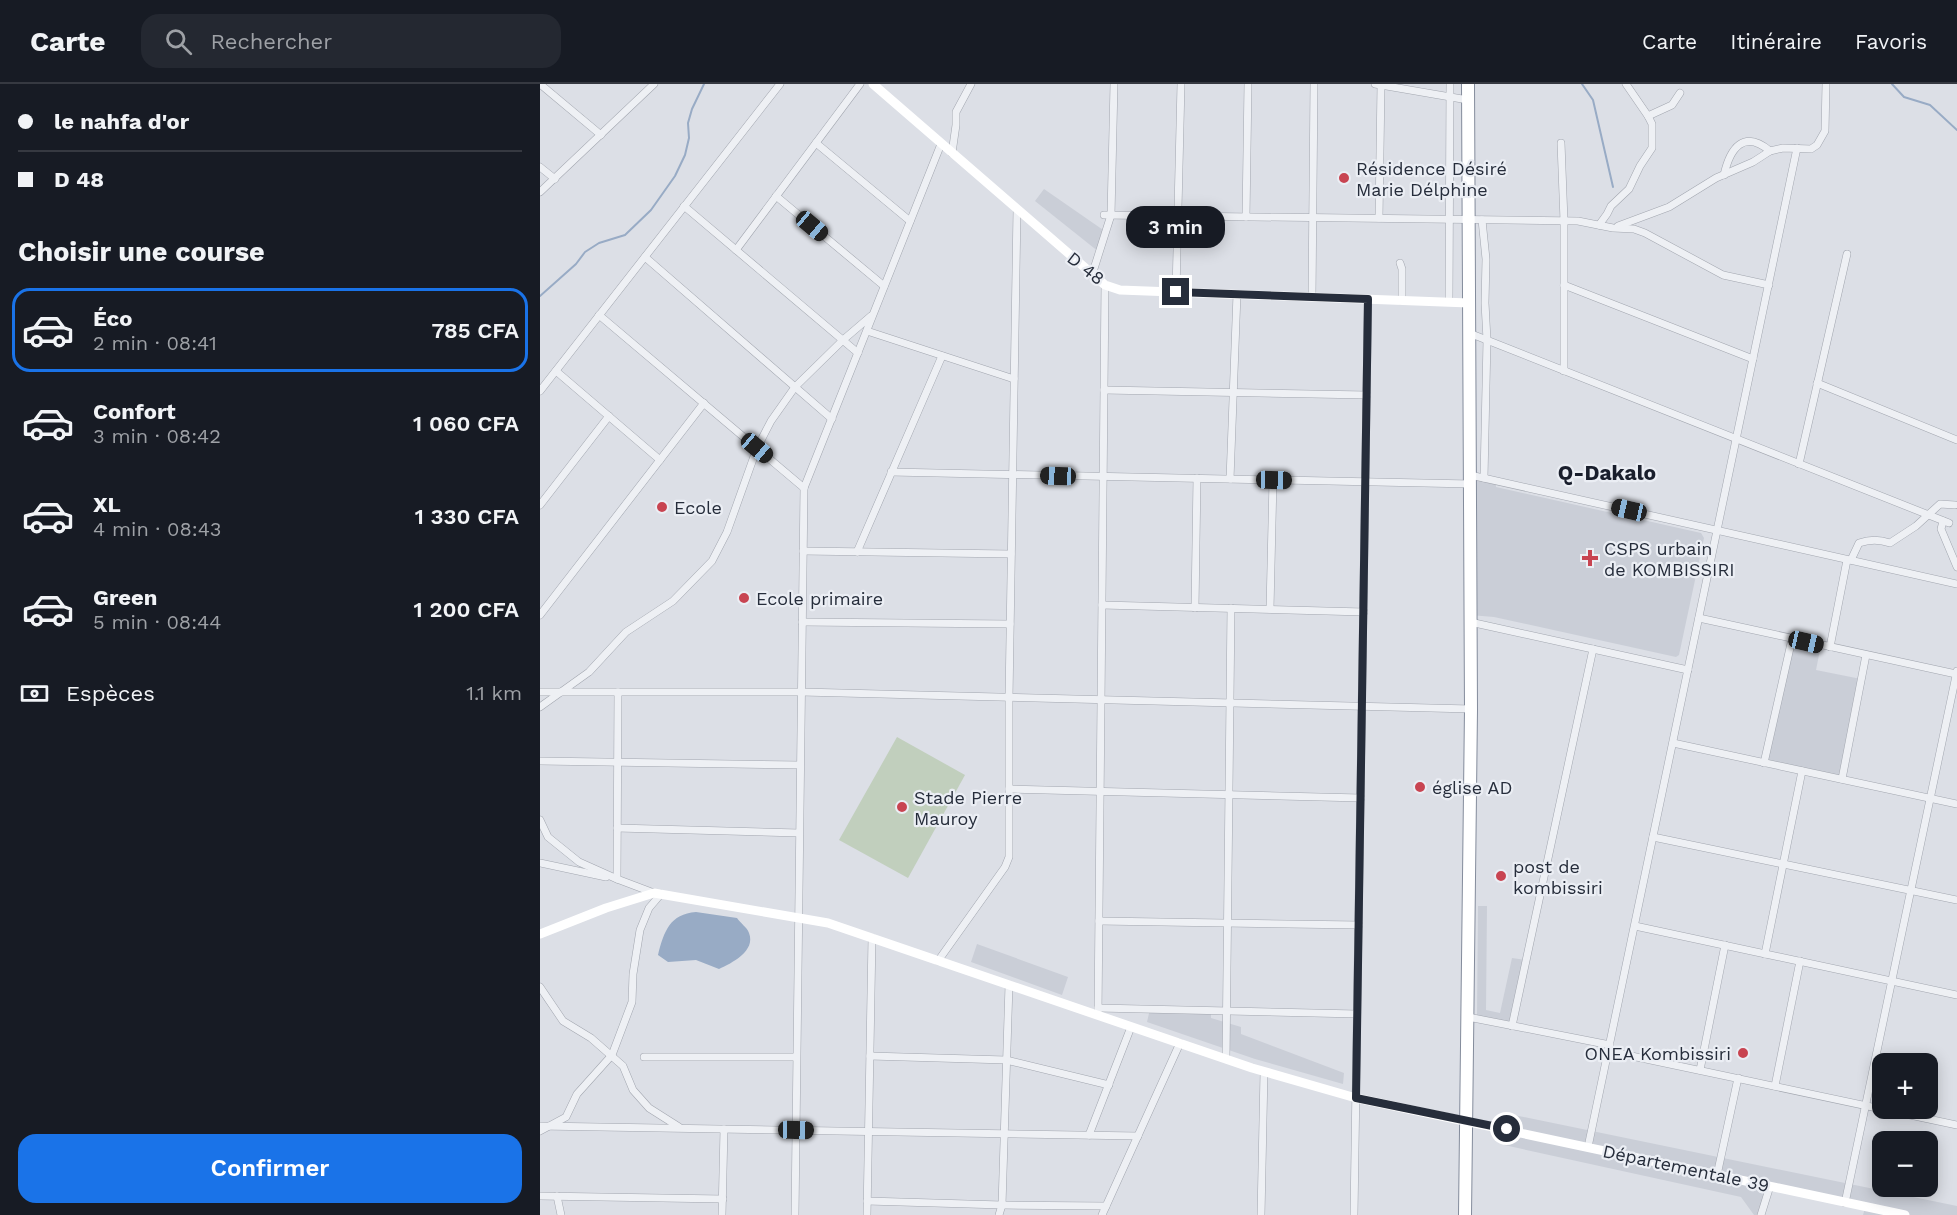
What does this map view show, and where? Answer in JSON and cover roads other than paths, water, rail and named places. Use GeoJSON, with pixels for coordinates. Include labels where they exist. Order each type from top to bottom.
{"type":"FeatureCollection","features":[{"type":"Feature","properties":{"kind":"highway"},"geometry":{"type":"LineString","coordinates":[[1465,1215],[1471,709],[1469,303],[1475,220],[1468,84]]}},
{"type":"Feature","properties":{"kind":"street"},"geometry":{"type":"LineString","coordinates":[[540,84],[601,135]]}},
{"type":"Feature","properties":{"kind":"street"},"geometry":{"type":"LineString","coordinates":[[540,391],[780,84]]}},
{"type":"Feature","properties":{"kind":"street"},"geometry":{"type":"LineString","coordinates":[[736,250],[860,84]]}},
{"type":"Feature","properties":{"kind":"street","name":"D 48"},"geometry":{"type":"LineString","coordinates":[[873,84],[1105,285],[1120,290],[1469,303]]}},
{"type":"Feature","properties":{"kind":"street"},"geometry":{"type":"LineString","coordinates":[[952,153],[956,112],[971,84]]}},
{"type":"Feature","properties":{"kind":"street"},"geometry":{"type":"LineString","coordinates":[[1092,275],[1108,215],[1114,84]]}},
{"type":"Feature","properties":{"kind":"street"},"geometry":{"type":"LineString","coordinates":[[1176,292],[1181,84]]}},
{"type":"Feature","properties":{"kind":"street"},"geometry":{"type":"LineString","coordinates":[[1246,217],[1248,84]]}},
{"type":"Feature","properties":{"kind":"street"},"geometry":{"type":"LineString","coordinates":[[1312,297],[1314,84]]}},
{"type":"Feature","properties":{"kind":"street"},"geometry":{"type":"LineString","coordinates":[[1449,302],[1450,84]]}},
{"type":"Feature","properties":{"kind":"street"},"geometry":{"type":"LineString","coordinates":[[1599,225],[1611,206],[1629,189],[1652,148],[1652,124],[1626,84]]}},
{"type":"Feature","properties":{"kind":"street"},"geometry":{"type":"LineString","coordinates":[[1613,228],[1669,207],[1698,188],[1770,152],[1782,148],[1811,149],[1817,145],[1825,131],[1826,84]]}},
{"type":"Feature","properties":{"kind":"street"},"geometry":{"type":"LineString","coordinates":[[540,192],[601,135],[649,85]]}},
{"type":"Feature","properties":{"kind":"street"},"geometry":{"type":"LineString","coordinates":[[1379,219],[1378,85],[1468,100]]}},
{"type":"Feature","properties":{"kind":"street"},"geometry":{"type":"LineString","coordinates":[[1648,116],[1672,105],[1680,93]]}},
{"type":"Feature","properties":{"kind":"street"},"geometry":{"type":"LineString","coordinates":[[1724,175],[1732,152],[1743,142],[1751,141],[1770,152]]}},
{"type":"Feature","properties":{"kind":"street"},"geometry":{"type":"LineString","coordinates":[[816,143],[910,221]]}},
{"type":"Feature","properties":{"kind":"street"},"geometry":{"type":"LineString","coordinates":[[1561,143],[1564,221],[1564,370]]}},
{"type":"Feature","properties":{"kind":"street"},"geometry":{"type":"LineString","coordinates":[[795,1215],[804,488],[941,144]]}},
{"type":"Feature","properties":{"kind":"street"},"geometry":{"type":"LineString","coordinates":[[1588,1147],[1797,148]]}},
{"type":"Feature","properties":{"kind":"street"},"geometry":{"type":"LineString","coordinates":[[540,167],[555,179]]}},
{"type":"Feature","properties":{"kind":"street"},"geometry":{"type":"LineString","coordinates":[[777,196],[884,286]]}},
{"type":"Feature","properties":{"kind":"street"},"geometry":{"type":"LineString","coordinates":[[684,206],[858,353]]}},
{"type":"Feature","properties":{"kind":"street"},"geometry":{"type":"LineString","coordinates":[[938,961],[1005,867],[1009,857],[1009,698],[1017,210]]}},
{"type":"Feature","properties":{"kind":"street"},"geometry":{"type":"LineString","coordinates":[[1108,215],[1564,221],[1634,229],[1723,275],[1769,285]]}},
{"type":"Feature","properties":{"kind":"street"},"geometry":{"type":"LineString","coordinates":[[1475,220],[1486,259],[1484,478]]}},
{"type":"Feature","properties":{"kind":"street"},"geometry":{"type":"LineString","coordinates":[[1799,464],[1847,254]]}},
{"type":"Feature","properties":{"kind":"street"},"geometry":{"type":"LineString","coordinates":[[645,257],[832,419]]}},
{"type":"Feature","properties":{"kind":"street"},"geometry":{"type":"LineString","coordinates":[[1400,262],[1402,301]]}},
{"type":"Feature","properties":{"kind":"street"},"geometry":{"type":"LineString","coordinates":[[1105,285],[1098,1012],[1227,1011],[1358,1014]]}},
{"type":"Feature","properties":{"kind":"street"},"geometry":{"type":"LineString","coordinates":[[1564,285],[1753,359]]}},
{"type":"Feature","properties":{"kind":"street"},"geometry":{"type":"LineString","coordinates":[[1230,479],[1237,294]]}},
{"type":"Feature","properties":{"kind":"street"},"geometry":{"type":"LineString","coordinates":[[1354,1215],[1368,299]]}},
{"type":"Feature","properties":{"kind":"street"},"geometry":{"type":"LineString","coordinates":[[540,707],[589,672],[626,632],[673,601],[712,561],[727,532],[757,448],[771,421],[795,387],[873,314]]}},
{"type":"Feature","properties":{"kind":"street"},"geometry":{"type":"LineString","coordinates":[[599,315],[804,488]]}},
{"type":"Feature","properties":{"kind":"street"},"geometry":{"type":"LineString","coordinates":[[867,332],[1014,379]]}},
{"type":"Feature","properties":{"kind":"street"},"geometry":{"type":"LineString","coordinates":[[1469,333],[1946,522],[1941,529],[1957,567]]}},
{"type":"Feature","properties":{"kind":"street"},"geometry":{"type":"LineString","coordinates":[[857,552],[942,356]]}},
{"type":"Feature","properties":{"kind":"street"},"geometry":{"type":"LineString","coordinates":[[556,371],[660,460]]}},
{"type":"Feature","properties":{"kind":"street"},"geometry":{"type":"LineString","coordinates":[[1817,383],[1957,440]]}},
{"type":"Feature","properties":{"kind":"street"},"geometry":{"type":"LineString","coordinates":[[1104,390],[1367,395]]}},
{"type":"Feature","properties":{"kind":"street"},"geometry":{"type":"LineString","coordinates":[[540,615],[704,403]]}},
{"type":"Feature","properties":{"kind":"street"},"geometry":{"type":"LineString","coordinates":[[540,505],[609,416]]}},
{"type":"Feature","properties":{"kind":"street"},"geometry":{"type":"LineString","coordinates":[[891,472],[1365,482],[1484,478],[1957,584]]}},
{"type":"Feature","properties":{"kind":"street"},"geometry":{"type":"LineString","coordinates":[[1195,608],[1197,478]]}},
{"type":"Feature","properties":{"kind":"street"},"geometry":{"type":"LineString","coordinates":[[1270,609],[1274,480]]}},
{"type":"Feature","properties":{"kind":"street"},"geometry":{"type":"LineString","coordinates":[[1830,647],[1849,560],[1859,543],[1866,540],[1880,540],[1890,543],[1916,526],[1940,504],[1955,505]]}},
{"type":"Feature","properties":{"kind":"street"},"geometry":{"type":"LineString","coordinates":[[803,551],[1011,554]]}},
{"type":"Feature","properties":{"kind":"street"},"geometry":{"type":"LineString","coordinates":[[1102,605],[1364,612]]}},
{"type":"Feature","properties":{"kind":"street"},"geometry":{"type":"LineString","coordinates":[[1226,1059],[1231,608]]}},
{"type":"Feature","properties":{"kind":"street"},"geometry":{"type":"LineString","coordinates":[[1699,618],[1866,655],[1957,672],[1845,1203]]}},
{"type":"Feature","properties":{"kind":"street"},"geometry":{"type":"LineString","coordinates":[[802,622],[1010,624]]}},
{"type":"Feature","properties":{"kind":"street"},"geometry":{"type":"LineString","coordinates":[[1470,622],[1688,670]]}},
{"type":"Feature","properties":{"kind":"street"},"geometry":{"type":"LineString","coordinates":[[1764,763],[1792,639]]}},
{"type":"Feature","properties":{"kind":"street"},"geometry":{"type":"LineString","coordinates":[[1512,1026],[1593,649]]}},
{"type":"Feature","properties":{"kind":"street"},"geometry":{"type":"LineString","coordinates":[[1842,779],[1866,655]]}},
{"type":"Feature","properties":{"kind":"street"},"geometry":{"type":"LineString","coordinates":[[540,692],[802,692],[1471,709]]}},
{"type":"Feature","properties":{"kind":"street"},"geometry":{"type":"LineString","coordinates":[[617,879],[618,692]]}},
{"type":"Feature","properties":{"kind":"street"},"geometry":{"type":"LineString","coordinates":[[1673,743],[1957,804]]}},
{"type":"Feature","properties":{"kind":"street"},"geometry":{"type":"LineString","coordinates":[[540,761],[800,765]]}},
{"type":"Feature","properties":{"kind":"street"},"geometry":{"type":"LineString","coordinates":[[1765,954],[1802,771]]}},
{"type":"Feature","properties":{"kind":"street"},"geometry":{"type":"LineString","coordinates":[[1009,789],[1361,798]]}},
{"type":"Feature","properties":{"kind":"street"},"geometry":{"type":"LineString","coordinates":[[540,820],[548,837],[579,862],[657,893]]}},
{"type":"Feature","properties":{"kind":"street"},"geometry":{"type":"LineString","coordinates":[[617,828],[799,833]]}},
{"type":"Feature","properties":{"kind":"street"},"geometry":{"type":"LineString","coordinates":[[1653,837],[1957,900]]}},
{"type":"Feature","properties":{"kind":"street"},"geometry":{"type":"LineString","coordinates":[[540,863],[617,879]]}},
{"type":"Feature","properties":{"kind":"street"},"geometry":{"type":"LineString","coordinates":[[540,934],[606,908],[657,893]]}},
{"type":"Feature","properties":{"kind":"street"},"geometry":{"type":"LineString","coordinates":[[540,1131],[566,1117],[577,1094],[612,1055],[632,1002],[633,974],[640,930],[657,893]]}},
{"type":"Feature","properties":{"kind":"street","name":"Départementale 39"},"geometry":{"type":"LineString","coordinates":[[657,893],[828,923],[1009,985],[1098,1012],[1131,1027],[1264,1072],[1356,1098],[1770,1186],[1845,1203],[1864,1211],[1905,1215]]}},
{"type":"Feature","properties":{"kind":"street"},"geometry":{"type":"LineString","coordinates":[[1099,921],[1359,925]]}},
{"type":"Feature","properties":{"kind":"street"},"geometry":{"type":"LineString","coordinates":[[1635,926],[1957,995]]}},
{"type":"Feature","properties":{"kind":"street"},"geometry":{"type":"LineString","coordinates":[[867,1215],[873,938]]}},
{"type":"Feature","properties":{"kind":"street"},"geometry":{"type":"LineString","coordinates":[[1700,1070],[1725,945]]}},
{"type":"Feature","properties":{"kind":"street"},"geometry":{"type":"LineString","coordinates":[[1775,1086],[1800,961]]}},
{"type":"Feature","properties":{"kind":"street"},"geometry":{"type":"LineString","coordinates":[[999,1215],[1002,1205],[1009,985]]}},
{"type":"Feature","properties":{"kind":"street"},"geometry":{"type":"LineString","coordinates":[[540,987],[563,1021],[591,1038],[623,1066],[633,1090],[649,1108],[681,1128]]}},
{"type":"Feature","properties":{"kind":"street"},"geometry":{"type":"LineString","coordinates":[[1468,1017],[1700,1070],[1957,1123]]}},
{"type":"Feature","properties":{"kind":"street"},"geometry":{"type":"LineString","coordinates":[[1089,1135],[1131,1027]]}},
{"type":"Feature","properties":{"kind":"street"},"geometry":{"type":"LineString","coordinates":[[1102,1215],[1180,1044]]}},
{"type":"Feature","properties":{"kind":"street"},"geometry":{"type":"LineString","coordinates":[[870,1056],[1006,1060],[1109,1085]]}},
{"type":"Feature","properties":{"kind":"street"},"geometry":{"type":"LineString","coordinates":[[644,1057],[796,1057]]}},
{"type":"Feature","properties":{"kind":"street"},"geometry":{"type":"LineString","coordinates":[[1261,1215],[1264,1072]]}},
{"type":"Feature","properties":{"kind":"street"},"geometry":{"type":"LineString","coordinates":[[1717,1175],[1738,1078]]}},
{"type":"Feature","properties":{"kind":"street"},"geometry":{"type":"LineString","coordinates":[[540,1126],[1138,1136]]}},
{"type":"Feature","properties":{"kind":"street"},"geometry":{"type":"LineString","coordinates":[[723,1215],[724,1129]]}},
{"type":"Feature","properties":{"kind":"street"},"geometry":{"type":"LineString","coordinates":[[1761,1215],[1770,1186]]}},
{"type":"Feature","properties":{"kind":"street"},"geometry":{"type":"LineString","coordinates":[[540,1196],[723,1199]]}},
{"type":"Feature","properties":{"kind":"street"},"geometry":{"type":"LineString","coordinates":[[557,1196],[561,1215]]}},
{"type":"Feature","properties":{"kind":"street"},"geometry":{"type":"LineString","coordinates":[[867,1201],[1106,1206]]}},
{"type":"Feature","properties":{"kind":"water"},"geometry":{"type":"Polygon","coordinates":[[[696,912],[737,918],[747,929],[750,939],[742,956],[719,969],[696,960],[668,962],[658,955],[666,931],[674,920],[687,913],[696,912]]]}},
{"type":"Feature","properties":{"kind":"waterway"},"geometry":{"type":"LineString","coordinates":[[540,296],[576,264],[585,252],[599,243],[625,235],[651,210],[675,176],[685,155],[689,138],[688,123],[704,84]]}},
{"type":"Feature","properties":{"kind":"waterway"},"geometry":{"type":"LineString","coordinates":[[1582,84],[1593,100],[1613,187]]}},
{"type":"Feature","properties":{"kind":"waterway"},"geometry":{"type":"LineString","coordinates":[[1892,84],[1904,97],[1930,105],[1957,130]]}},
{"type":"Feature","properties":{"kind":"place","name":"Résidence Désiré Marie Délphine"},"geometry":{"type":"Point","coordinates":[1344,178]}},
{"type":"Feature","properties":{"kind":"place","name":"Ecole"},"geometry":{"type":"Point","coordinates":[662,507]}},
{"type":"Feature","properties":{"kind":"place","name":"CSPS urbain de KOMBISSIRI"},"geometry":{"type":"Point","coordinates":[1590,558]}},
{"type":"Feature","properties":{"kind":"place","name":"Ecole primaire"},"geometry":{"type":"Point","coordinates":[744,598]}},
{"type":"Feature","properties":{"kind":"place","name":"église AD"},"geometry":{"type":"Point","coordinates":[1420,787]}},
{"type":"Feature","properties":{"kind":"place","name":"Stade Pierre Mauroy"},"geometry":{"type":"Point","coordinates":[902,807]}},
{"type":"Feature","properties":{"kind":"place","name":"post de kombissiri"},"geometry":{"type":"Point","coordinates":[1501,876]}},
{"type":"Feature","properties":{"kind":"place","name":"ONEA Kombissiri"},"geometry":{"type":"Point","coordinates":[1743,1053]}},
{"type":"Feature","properties":{"kind":"district","name":"Q-Dakalo"},"geometry":{"type":"Point","coordinates":[1607,472]}}]}
